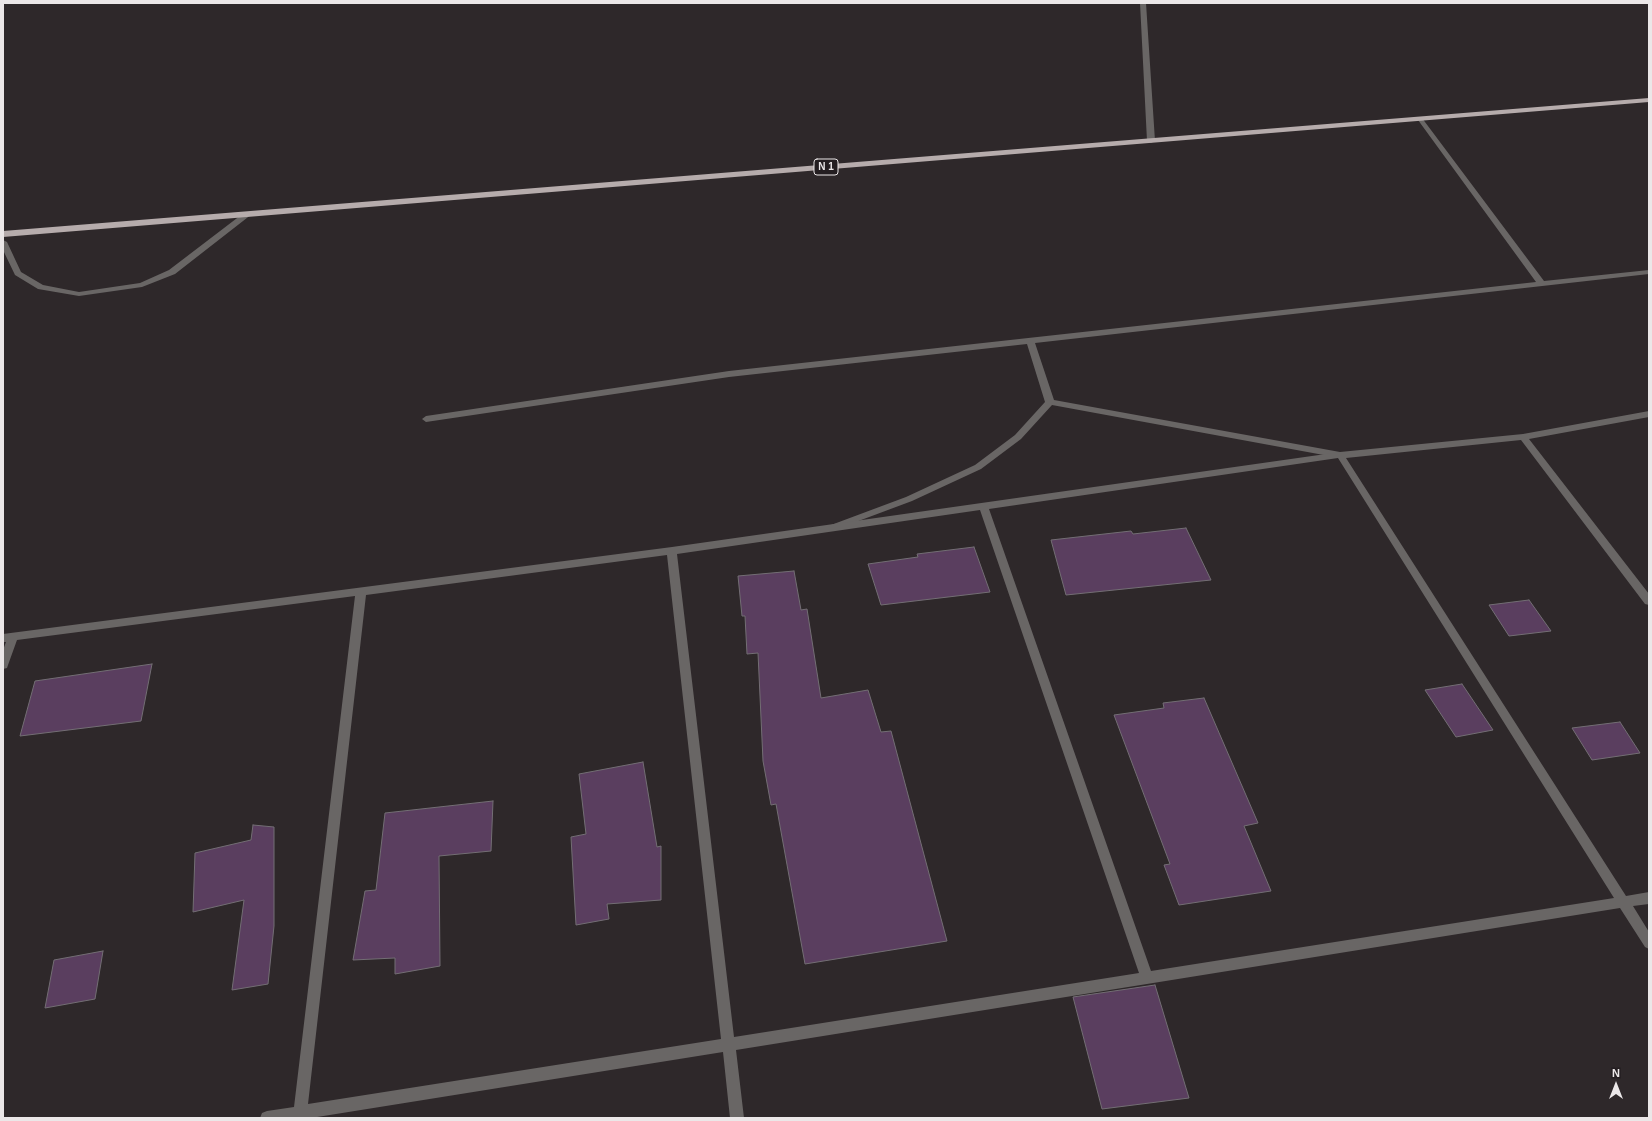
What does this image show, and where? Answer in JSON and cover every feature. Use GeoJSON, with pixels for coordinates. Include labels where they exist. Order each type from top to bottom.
{"type":"FeatureCollection","features":[{"type":"Feature","properties":{"kind":"highway","name":"N 1"},"geometry":{"type":"LineString","coordinates":[[3,234],[1649,100]]}},
{"type":"Feature","properties":{"kind":"street"},"geometry":{"type":"LineString","coordinates":[[1143,3],[1151,140]]}},
{"type":"Feature","properties":{"kind":"street"},"geometry":{"type":"LineString","coordinates":[[1420,119],[1542,284]]}},
{"type":"Feature","properties":{"kind":"street"},"geometry":{"type":"LineString","coordinates":[[3,242],[18,273],[41,287],[80,294],[142,285],[172,272],[248,214]]}},
{"type":"Feature","properties":{"kind":"street"},"geometry":{"type":"LineString","coordinates":[[426,419],[729,374],[1649,272]]}},
{"type":"Feature","properties":{"kind":"street"},"geometry":{"type":"LineString","coordinates":[[1030,340],[1050,402]]}},
{"type":"Feature","properties":{"kind":"street"},"geometry":{"type":"LineString","coordinates":[[1050,402],[1340,454],[1649,943]]}},
{"type":"Feature","properties":{"kind":"street"},"geometry":{"type":"LineString","coordinates":[[830,528],[909,499],[978,467],[1018,437],[1050,402]]}},
{"type":"Feature","properties":{"kind":"street"},"geometry":{"type":"LineString","coordinates":[[3,665],[8,637],[672,551],[1340,454],[1523,437],[1649,414]]}},
{"type":"Feature","properties":{"kind":"street"},"geometry":{"type":"LineString","coordinates":[[1523,437],[1649,601]]}},
{"type":"Feature","properties":{"kind":"street"},"geometry":{"type":"LineString","coordinates":[[983,506],[1147,979]]}},
{"type":"Feature","properties":{"kind":"street"},"geometry":{"type":"LineString","coordinates":[[672,551],[737,1118]]}},
{"type":"Feature","properties":{"kind":"street"},"geometry":{"type":"LineString","coordinates":[[300,1115],[361,592]]}},
{"type":"Feature","properties":{"kind":"street"},"geometry":{"type":"LineString","coordinates":[[267,1118],[300,1115],[1649,898]]}},
{"type":"Feature","properties":{"kind":"building"},"geometry":{"type":"Polygon","coordinates":[[[1186,528],[1211,580],[1066,595],[1051,540],[1131,531],[1133,534],[1186,528]]]}},
{"type":"Feature","properties":{"kind":"building"},"geometry":{"type":"Polygon","coordinates":[[[974,547],[990,592],[881,605],[868,564],[918,557],[917,554],[974,547]]]}},
{"type":"Feature","properties":{"kind":"building"},"geometry":{"type":"Polygon","coordinates":[[[794,571],[801,610],[807,609],[821,698],[868,690],[881,732],[891,731],[947,941],[805,964],[776,804],[771,805],[763,761],[758,653],[747,654],[745,616],[742,616],[738,576],[794,571]]]}},
{"type":"Feature","properties":{"kind":"building"},"geometry":{"type":"Polygon","coordinates":[[[1529,600],[1551,631],[1509,636],[1489,605],[1529,600]]]}},
{"type":"Feature","properties":{"kind":"building"},"geometry":{"type":"Polygon","coordinates":[[[152,664],[141,721],[20,736],[35,681],[152,664]]]}},
{"type":"Feature","properties":{"kind":"building"},"geometry":{"type":"Polygon","coordinates":[[[1462,684],[1493,730],[1456,737],[1425,690],[1462,684]]]}},
{"type":"Feature","properties":{"kind":"building"},"geometry":{"type":"Polygon","coordinates":[[[1204,698],[1258,823],[1244,826],[1271,891],[1179,905],[1164,865],[1170,864],[1114,715],[1164,708],[1163,703],[1204,698]]]}},
{"type":"Feature","properties":{"kind":"building"},"geometry":{"type":"Polygon","coordinates":[[[1620,722],[1640,753],[1592,760],[1572,728],[1620,722]]]}},
{"type":"Feature","properties":{"kind":"building"},"geometry":{"type":"Polygon","coordinates":[[[643,762],[657,847],[661,846],[661,900],[607,904],[609,919],[576,925],[571,837],[586,834],[579,774],[643,762]]]}},
{"type":"Feature","properties":{"kind":"building"},"geometry":{"type":"Polygon","coordinates":[[[493,801],[491,851],[439,856],[440,966],[395,974],[395,958],[353,960],[365,891],[376,890],[385,813],[493,801]]]}},
{"type":"Feature","properties":{"kind":"building"},"geometry":{"type":"Polygon","coordinates":[[[253,825],[274,827],[274,926],[268,984],[232,990],[244,900],[193,912],[195,853],[251,840],[253,825]]]}},
{"type":"Feature","properties":{"kind":"building"},"geometry":{"type":"Polygon","coordinates":[[[103,951],[95,999],[45,1008],[54,960],[103,951]]]}},
{"type":"Feature","properties":{"kind":"building"},"geometry":{"type":"Polygon","coordinates":[[[1155,985],[1189,1098],[1102,1109],[1073,997],[1155,985]]]}}]}
